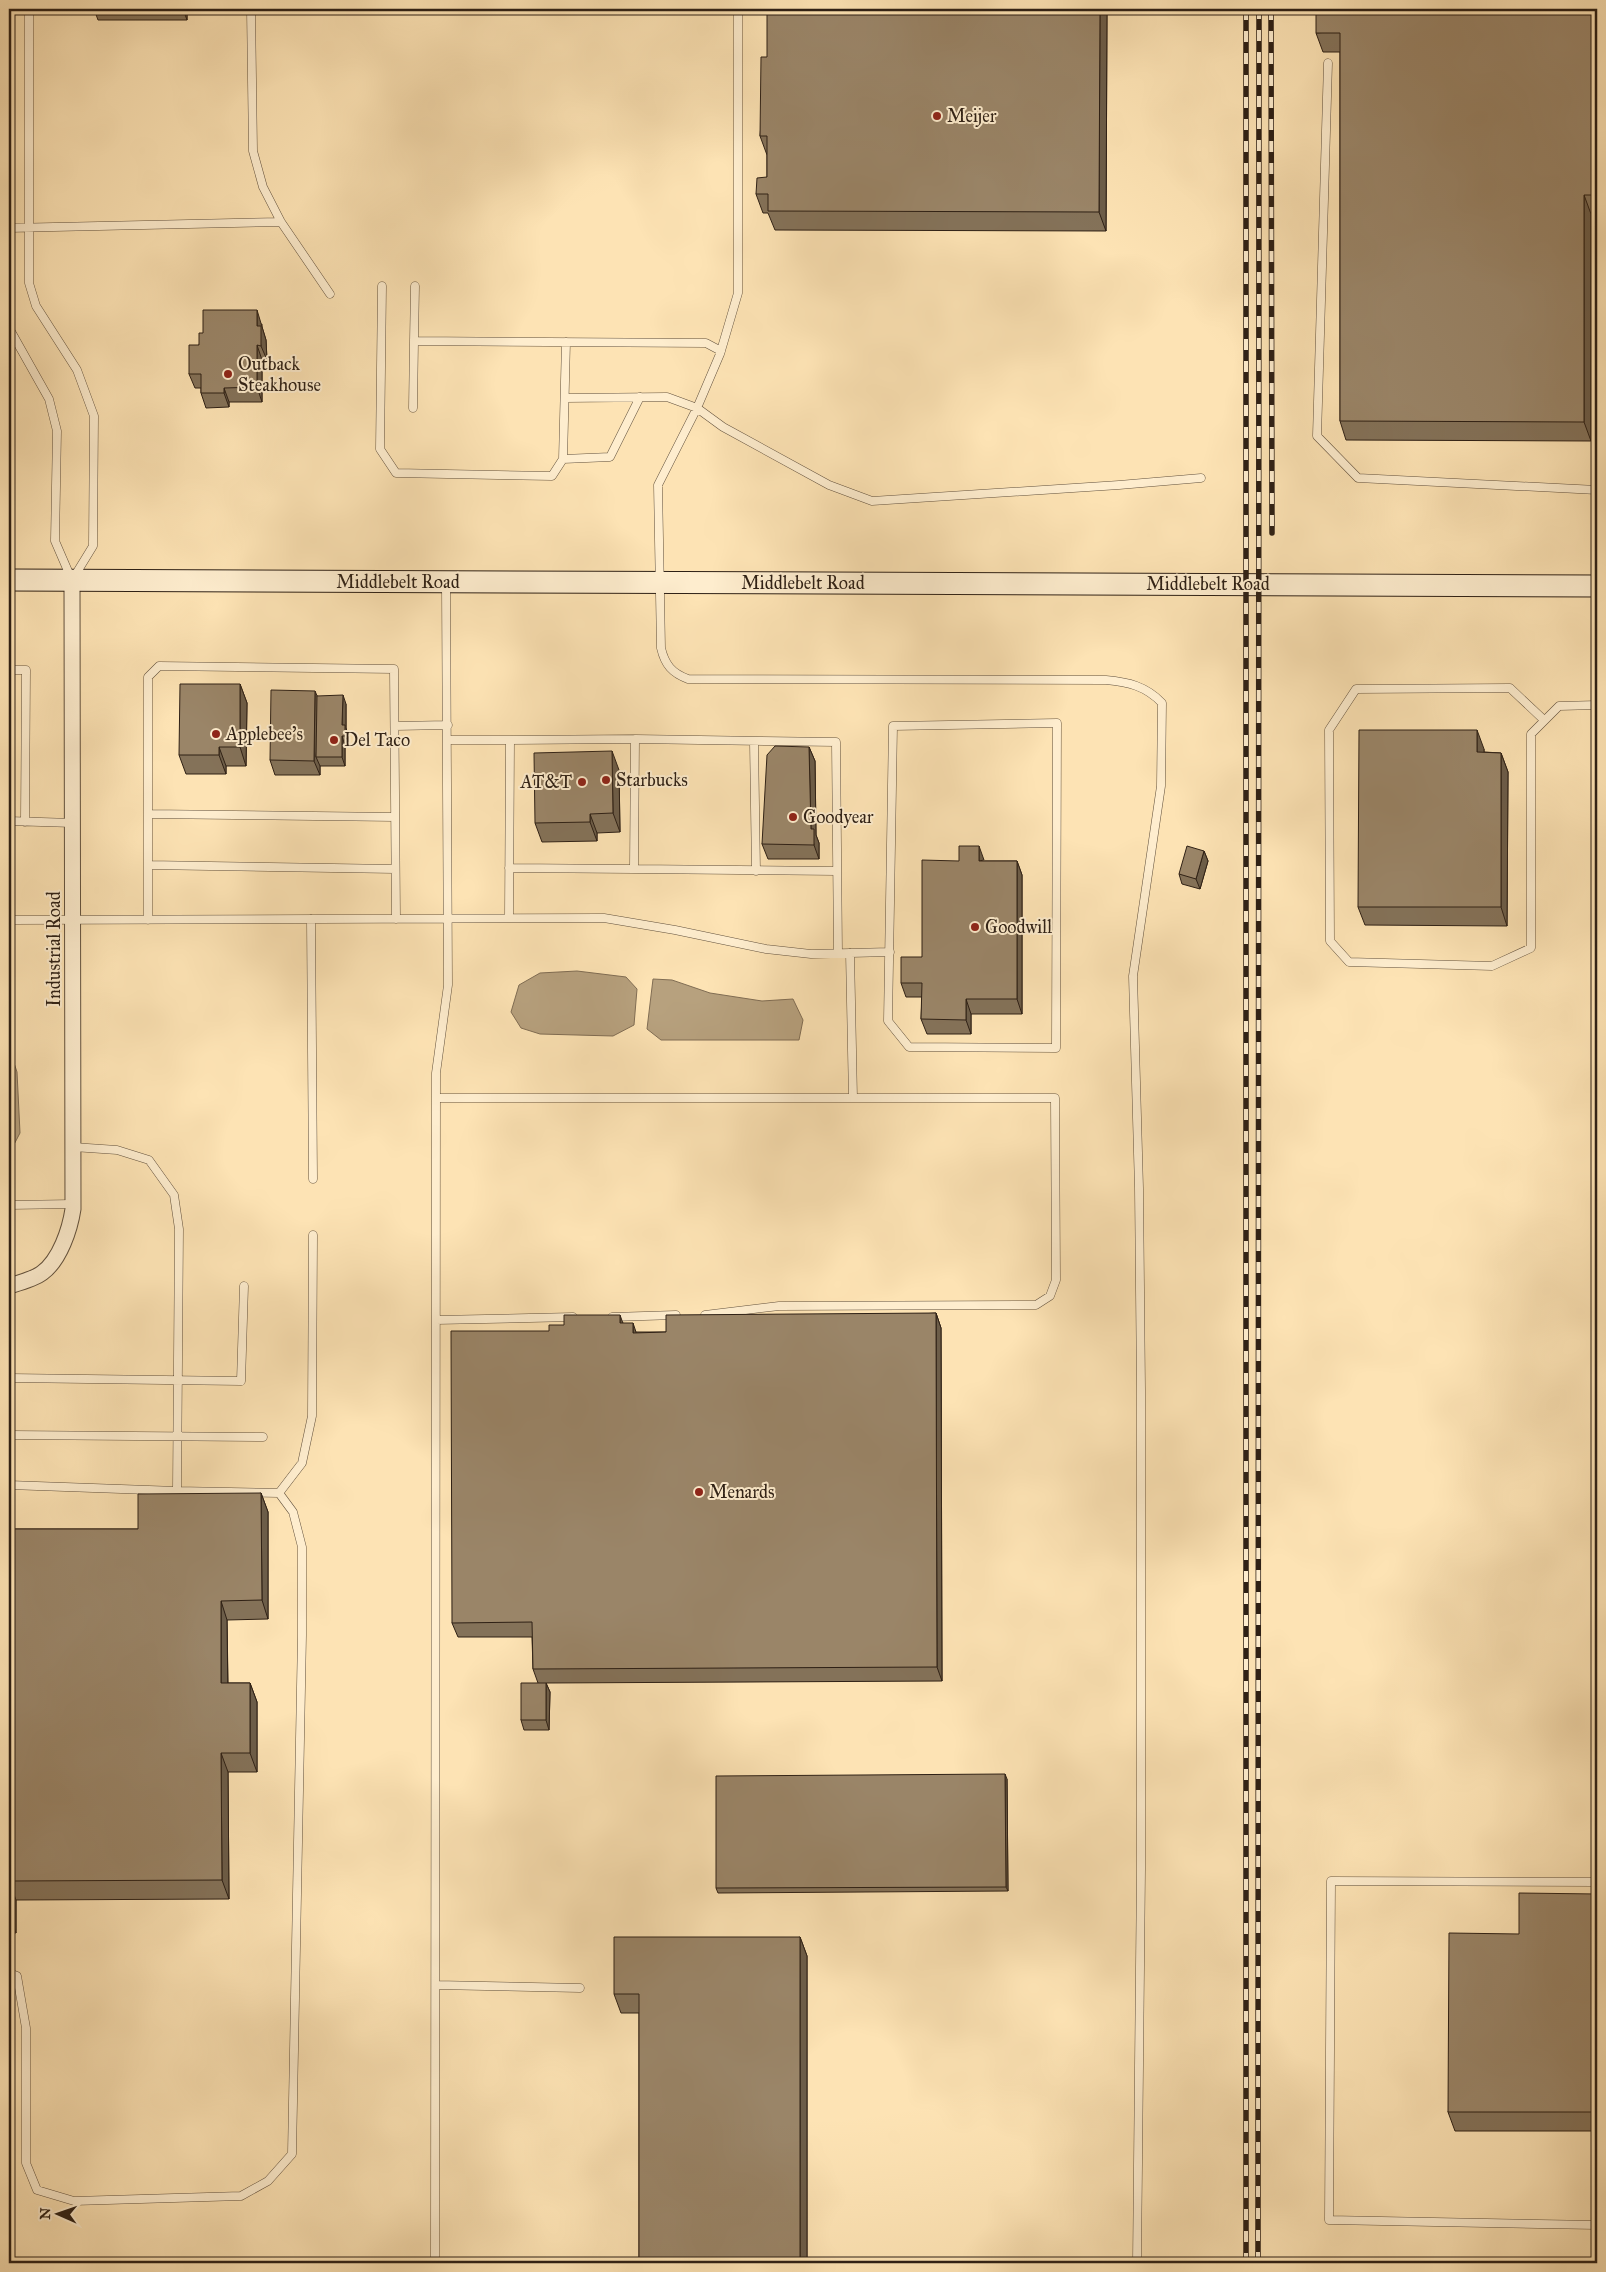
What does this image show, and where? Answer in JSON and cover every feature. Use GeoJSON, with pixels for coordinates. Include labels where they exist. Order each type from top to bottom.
{"type":"FeatureCollection","features":[{"type":"Feature","properties":{"kind":"main road","name":"Middlebelt Road"},"geometry":{"type":"LineString","coordinates":[[9,580],[1597,586]]}},
{"type":"Feature","properties":{"kind":"street","name":"Industrial Road"},"geometry":{"type":"LineString","coordinates":[[9,1286],[43,1273],[65,1241],[71,1226],[73,1204],[72,581]]}},
{"type":"Feature","properties":{"kind":"lane"},"geometry":{"type":"LineString","coordinates":[[29,9],[29,283],[36,306],[76,370],[94,416],[94,546],[72,581]]}},
{"type":"Feature","properties":{"kind":"lane"},"geometry":{"type":"LineString","coordinates":[[251,9],[253,151],[263,187],[281,222],[330,294]]}},
{"type":"Feature","properties":{"kind":"lane"},"geometry":{"type":"LineString","coordinates":[[738,9],[738,293],[721,351],[697,408],[658,485],[663,656],[672,670],[688,679],[1106,680],[1123,681],[1144,688],[1162,703],[1161,786],[1133,976],[1142,1390],[1141,1878],[1137,2263]]}},
{"type":"Feature","properties":{"kind":"lane"},"geometry":{"type":"LineString","coordinates":[[1328,63],[1317,436],[1358,478],[1597,490]]}},
{"type":"Feature","properties":{"kind":"lane"},"geometry":{"type":"LineString","coordinates":[[9,228],[281,222]]}},
{"type":"Feature","properties":{"kind":"lane"},"geometry":{"type":"LineString","coordinates":[[382,286],[380,449],[396,473],[552,476],[563,459],[566,342]]}},
{"type":"Feature","properties":{"kind":"lane"},"geometry":{"type":"LineString","coordinates":[[413,408],[416,286]]}},
{"type":"Feature","properties":{"kind":"lane"},"geometry":{"type":"LineString","coordinates":[[9,328],[49,399],[57,431],[54,541],[72,581]]}},
{"type":"Feature","properties":{"kind":"lane"},"geometry":{"type":"LineString","coordinates":[[414,341],[706,344],[721,351]]}},
{"type":"Feature","properties":{"kind":"lane"},"geometry":{"type":"LineString","coordinates":[[563,459],[610,457],[640,397]]}},
{"type":"Feature","properties":{"kind":"lane"},"geometry":{"type":"LineString","coordinates":[[565,398],[667,397],[697,408],[723,427],[829,485],[872,501],[1202,478]]}},
{"type":"Feature","properties":{"kind":"lane"},"geometry":{"type":"LineString","coordinates":[[434,2263],[436,1985],[436,1073],[448,985],[446,583]]}},
{"type":"Feature","properties":{"kind":"lane"},"geometry":{"type":"LineString","coordinates":[[148,920],[148,677],[159,666],[394,668],[396,919]]}},
{"type":"Feature","properties":{"kind":"lane"},"geometry":{"type":"LineString","coordinates":[[9,670],[26,670],[25,822]]}},
{"type":"Feature","properties":{"kind":"lane"},"geometry":{"type":"LineString","coordinates":[[1544,720],[1510,688],[1356,689],[1329,730],[1330,941],[1349,962],[1492,966],[1531,948],[1531,734],[1559,706],[1597,705]]}},
{"type":"Feature","properties":{"kind":"lane"},"geometry":{"type":"LineString","coordinates":[[1057,724],[1056,1048],[909,1047],[888,1021],[890,952],[893,726],[1057,724]]}},
{"type":"Feature","properties":{"kind":"lane"},"geometry":{"type":"LineString","coordinates":[[395,726],[448,725]]}},
{"type":"Feature","properties":{"kind":"lane"},"geometry":{"type":"LineString","coordinates":[[447,740],[635,739],[836,742],[838,953]]}},
{"type":"Feature","properties":{"kind":"lane"},"geometry":{"type":"LineString","coordinates":[[634,869],[635,739]]}},
{"type":"Feature","properties":{"kind":"lane"},"geometry":{"type":"LineString","coordinates":[[509,918],[510,740]]}},
{"type":"Feature","properties":{"kind":"lane"},"geometry":{"type":"LineString","coordinates":[[754,742],[756,870]]}},
{"type":"Feature","properties":{"kind":"lane"},"geometry":{"type":"LineString","coordinates":[[148,814],[395,817]]}},
{"type":"Feature","properties":{"kind":"lane"},"geometry":{"type":"LineString","coordinates":[[9,822],[73,823]]}},
{"type":"Feature","properties":{"kind":"lane"},"geometry":{"type":"LineString","coordinates":[[148,865],[395,869]]}},
{"type":"Feature","properties":{"kind":"lane"},"geometry":{"type":"LineString","coordinates":[[509,868],[837,871]]}},
{"type":"Feature","properties":{"kind":"lane"},"geometry":{"type":"LineString","coordinates":[[9,920],[604,918],[675,930],[766,949],[811,954],[890,952]]}},
{"type":"Feature","properties":{"kind":"lane"},"geometry":{"type":"LineString","coordinates":[[311,919],[313,1179]]}},
{"type":"Feature","properties":{"kind":"lane"},"geometry":{"type":"LineString","coordinates":[[850,953],[853,1098]]}},
{"type":"Feature","properties":{"kind":"lane"},"geometry":{"type":"LineString","coordinates":[[436,1098],[1055,1098],[1056,1280],[1050,1296],[1036,1305],[779,1306],[699,1315]]}},
{"type":"Feature","properties":{"kind":"lane"},"geometry":{"type":"LineString","coordinates":[[73,1147],[117,1150],[149,1160],[174,1195],[179,1228],[177,1491]]}},
{"type":"Feature","properties":{"kind":"lane"},"geometry":{"type":"LineString","coordinates":[[9,1205],[73,1204]]}},
{"type":"Feature","properties":{"kind":"lane"},"geometry":{"type":"LineString","coordinates":[[279,1493],[302,1464],[312,1416],[313,1235]]}},
{"type":"Feature","properties":{"kind":"lane"},"geometry":{"type":"LineString","coordinates":[[10,1378],[241,1381],[244,1286]]}},
{"type":"Feature","properties":{"kind":"lane"},"geometry":{"type":"LineString","coordinates":[[603,1317],[689,1315]]}},
{"type":"Feature","properties":{"kind":"lane"},"geometry":{"type":"LineString","coordinates":[[436,1320],[584,1317]]}},
{"type":"Feature","properties":{"kind":"lane"},"geometry":{"type":"LineString","coordinates":[[11,1435],[263,1436]]}},
{"type":"Feature","properties":{"kind":"lane"},"geometry":{"type":"LineString","coordinates":[[9,1485],[279,1493]]}},
{"type":"Feature","properties":{"kind":"lane"},"geometry":{"type":"LineString","coordinates":[[9,1973],[17,1976],[26,2028],[26,2163],[37,2190],[74,2200],[241,2196],[268,2180],[292,2154],[302,1547],[293,1512],[279,1493]]}},
{"type":"Feature","properties":{"kind":"lane"},"geometry":{"type":"LineString","coordinates":[[1597,1882],[1331,1881],[1329,2220],[1597,2225]]}},
{"type":"Feature","properties":{"kind":"lane"},"geometry":{"type":"LineString","coordinates":[[436,1985],[580,1988]]}},
{"type":"Feature","properties":{"kind":"shaded area"},"geometry":{"type":"Polygon","coordinates":[[[577,971],[626,977],[637,989],[634,1025],[613,1036],[540,1034],[521,1028],[511,1012],[519,985],[540,973],[577,971]]]}},
{"type":"Feature","properties":{"kind":"shaded area"},"geometry":{"type":"Polygon","coordinates":[[[653,979],[672,980],[710,993],[762,1001],[793,999],[803,1020],[799,1040],[661,1040],[647,1029],[653,979]]]}},
{"type":"Feature","properties":{"kind":"shaded area"},"geometry":{"type":"Polygon","coordinates":[[[9,1053],[17,1072],[20,1133],[9,1154],[9,1053]]]}},
{"type":"Feature","properties":{"kind":"building","name":"Meijer"},"geometry":{"type":"Polygon","coordinates":[[[767,9],[1100,9],[1099,212],[768,211],[768,194],[756,194],[757,178],[767,177],[767,136],[760,136],[761,57],[767,57],[767,9]]]}},
{"type":"Feature","properties":{"kind":"building"},"geometry":{"type":"Polygon","coordinates":[[[1316,9],[1597,9],[1597,195],[1584,195],[1584,422],[1340,421],[1340,33],[1316,33],[1316,9]]]}},
{"type":"Feature","properties":{"kind":"building","name":"Outback Steakhouse"},"geometry":{"type":"Polygon","coordinates":[[[203,310],[257,310],[257,326],[261,326],[261,346],[257,345],[257,387],[224,388],[224,393],[201,393],[201,374],[189,374],[189,345],[199,345],[199,333],[203,333],[203,310]]]}},
{"type":"Feature","properties":{"kind":"building","name":"Applebee's"},"geometry":{"type":"Polygon","coordinates":[[[180,684],[240,684],[240,747],[219,747],[219,755],[179,755],[180,684]]]}},
{"type":"Feature","properties":{"kind":"building"},"geometry":{"type":"Polygon","coordinates":[[[271,690],[315,691],[314,761],[270,760],[271,690]]]}},
{"type":"Feature","properties":{"kind":"building","name":"Del Taco"},"geometry":{"type":"Polygon","coordinates":[[[343,695],[342,725],[345,725],[345,736],[342,736],[342,757],[316,757],[317,696],[343,695]]]}},
{"type":"Feature","properties":{"kind":"building"},"geometry":{"type":"Polygon","coordinates":[[[1359,730],[1477,730],[1477,752],[1501,753],[1501,907],[1358,907],[1359,730]]]}},
{"type":"Feature","properties":{"kind":"building","name":"Goodyear"},"geometry":{"type":"Polygon","coordinates":[[[775,746],[809,747],[811,829],[814,829],[814,845],[762,844],[767,755],[775,746]]]}},
{"type":"Feature","properties":{"kind":"building"},"geometry":{"type":"Polygon","coordinates":[[[612,751],[613,813],[590,814],[590,822],[535,823],[534,753],[612,751]]]}},
{"type":"Feature","properties":{"kind":"building","name":"Goodwill"},"geometry":{"type":"Polygon","coordinates":[[[959,846],[979,846],[979,861],[1017,861],[1017,999],[966,999],[966,1020],[921,1019],[922,983],[901,983],[901,957],[922,957],[922,860],[959,861],[959,846]]]}},
{"type":"Feature","properties":{"kind":"building"},"geometry":{"type":"Polygon","coordinates":[[[1187,846],[1204,851],[1196,879],[1179,874],[1187,846]]]}},
{"type":"Feature","properties":{"kind":"building","name":"Menards"},"geometry":{"type":"Polygon","coordinates":[[[936,1313],[937,1667],[533,1669],[532,1622],[452,1623],[451,1331],[549,1331],[549,1325],[564,1325],[564,1315],[620,1315],[620,1323],[633,1323],[633,1333],[666,1332],[666,1315],[936,1313]]]}},
{"type":"Feature","properties":{"kind":"building"},"geometry":{"type":"Polygon","coordinates":[[[261,1493],[262,1600],[221,1601],[221,1683],[250,1683],[250,1753],[221,1753],[222,1880],[9,1881],[9,1529],[138,1529],[138,1494],[261,1493]]]}},
{"type":"Feature","properties":{"kind":"building"},"geometry":{"type":"Polygon","coordinates":[[[521,1683],[546,1683],[546,1720],[521,1720],[521,1683]]]}},
{"type":"Feature","properties":{"kind":"building"},"geometry":{"type":"Polygon","coordinates":[[[1005,1774],[1006,1887],[716,1888],[716,1776],[1005,1774]]]}},
{"type":"Feature","properties":{"kind":"building"},"geometry":{"type":"Polygon","coordinates":[[[1519,1893],[1597,1894],[1597,2112],[1448,2112],[1449,1933],[1519,1934],[1519,1893]]]}},
{"type":"Feature","properties":{"kind":"building"},"geometry":{"type":"Polygon","coordinates":[[[614,1937],[800,1937],[800,2263],[639,2263],[639,1994],[614,1994],[614,1937]]]}},
{"type":"Feature","properties":{"kind":"railway"},"geometry":{"type":"LineString","coordinates":[[1246,9],[1246,2263]]}},
{"type":"Feature","properties":{"kind":"railway"},"geometry":{"type":"LineString","coordinates":[[1258,2263],[1259,9]]}},
{"type":"Feature","properties":{"kind":"railway"},"geometry":{"type":"LineString","coordinates":[[1271,9],[1272,533]]}},
{"type":"Feature","properties":{"kind":"place","name":"Meijer"},"geometry":{"type":"Point","coordinates":[937,116]}},
{"type":"Feature","properties":{"kind":"place","name":"Outback Steakhouse"},"geometry":{"type":"Point","coordinates":[228,374]}},
{"type":"Feature","properties":{"kind":"place","name":"Applebee's"},"geometry":{"type":"Point","coordinates":[216,734]}},
{"type":"Feature","properties":{"kind":"place","name":"Del Taco"},"geometry":{"type":"Point","coordinates":[334,740]}},
{"type":"Feature","properties":{"kind":"place","name":"Starbucks"},"geometry":{"type":"Point","coordinates":[606,780]}},
{"type":"Feature","properties":{"kind":"place","name":"AT&T"},"geometry":{"type":"Point","coordinates":[582,782]}},
{"type":"Feature","properties":{"kind":"place","name":"Goodyear"},"geometry":{"type":"Point","coordinates":[793,817]}},
{"type":"Feature","properties":{"kind":"place","name":"Goodwill"},"geometry":{"type":"Point","coordinates":[975,927]}},
{"type":"Feature","properties":{"kind":"place","name":"Menards"},"geometry":{"type":"Point","coordinates":[699,1492]}}]}
